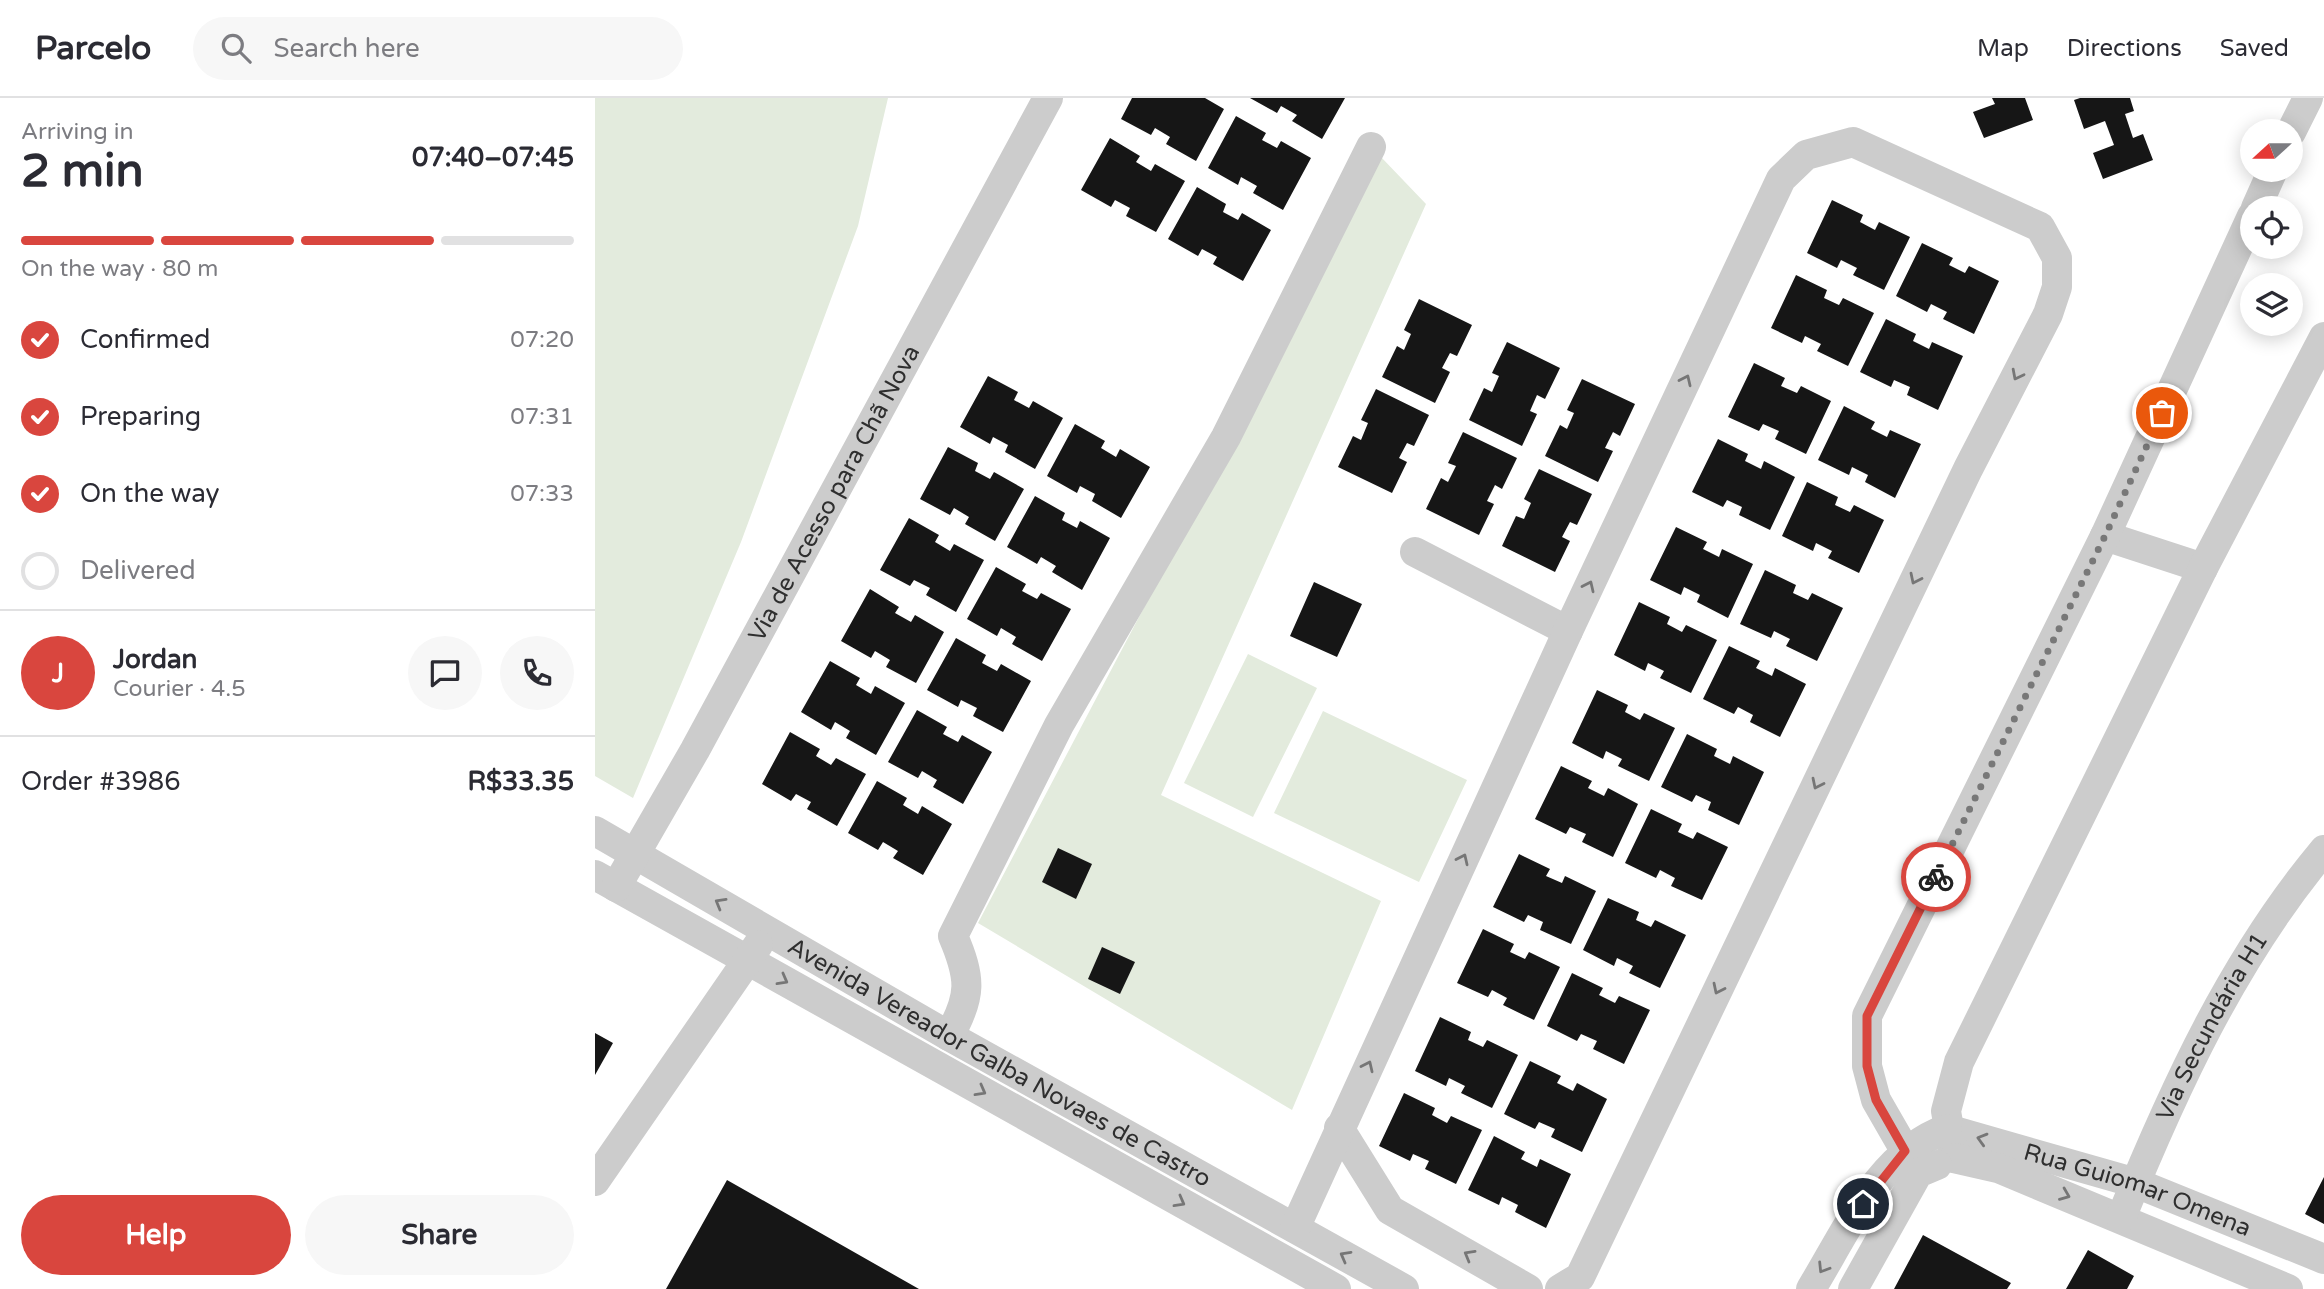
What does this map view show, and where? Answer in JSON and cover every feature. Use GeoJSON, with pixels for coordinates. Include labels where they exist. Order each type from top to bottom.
{"type":"FeatureCollection","features":[{"type":"Feature","properties":{"kind":"street","name":"Via de Acesso para Chã Nova"},"geometry":{"type":"LineString","coordinates":[[605,881],[636,854],[695,750],[1048,98]]}},
{"type":"Feature","properties":{"kind":"street"},"geometry":{"type":"LineString","coordinates":[[2298,119],[2308,98]]}},
{"type":"Feature","properties":{"kind":"street"},"geometry":{"type":"LineString","coordinates":[[1295,1228],[1568,631],[1781,179],[1806,155],[1853,142],[2040,227],[2057,258],[2057,287],[2048,314],[1968,469],[1580,1277],[1560,1289]]}},
{"type":"Feature","properties":{"kind":"street"},"geometry":{"type":"LineString","coordinates":[[949,1036],[965,1008],[966,966],[953,936],[1059,725],[1226,437],[1371,147]]}},
{"type":"Feature","properties":{"kind":"street"},"geometry":{"type":"LineString","coordinates":[[1911,1162],[1876,1100],[1867,1066],[1867,1016],[2105,536],[2240,242]]}},
{"type":"Feature","properties":{"kind":"street"},"geometry":{"type":"LineString","coordinates":[[1811,1289],[1863,1204],[1911,1162],[1951,1143],[1946,1111],[1959,1062],[2203,568],[2324,337]]}},
{"type":"Feature","properties":{"kind":"street"},"geometry":{"type":"LineString","coordinates":[[2105,536],[2203,568]]}},
{"type":"Feature","properties":{"kind":"street"},"geometry":{"type":"LineString","coordinates":[[1415,552],[1568,631]]}},
{"type":"Feature","properties":{"kind":"street","name":"Avenida Vereador Galba Novaes de Castro"},"geometry":{"type":"LineString","coordinates":[[595,831],[949,1036],[1404,1289]]}},
{"type":"Feature","properties":{"kind":"street","name":"Via Secundária H1"},"geometry":{"type":"LineString","coordinates":[[2121,1218],[2176,1090],[2250,949],[2287,894],[2324,850]]}},
{"type":"Feature","properties":{"kind":"street","name":"Avenida Vereador Galba Novaes de Castro"},"geometry":{"type":"LineString","coordinates":[[605,881],[1336,1289]]}},
{"type":"Feature","properties":{"kind":"street"},"geometry":{"type":"LineString","coordinates":[[595,1181],[767,931]]}},
{"type":"Feature","properties":{"kind":"street"},"geometry":{"type":"LineString","coordinates":[[1339,1128],[1390,1210],[1528,1289]]}},
{"type":"Feature","properties":{"kind":"street","name":"Rua Guiomar Omena"},"geometry":{"type":"LineString","coordinates":[[1951,1143],[2136,1183],[2324,1259]]}},
{"type":"Feature","properties":{"kind":"street","name":"Rua Guiomar Omena"},"geometry":{"type":"LineString","coordinates":[[1951,1143],[1998,1168],[2288,1289]]}},
{"type":"Feature","properties":{"kind":"street"},"geometry":{"type":"LineString","coordinates":[[1853,1289],[1911,1162]]}},
{"type":"Feature","properties":{"kind":"street"},"geometry":{"type":"LineString","coordinates":[[2168,1240],[2187,1202]]}},
{"type":"Feature","properties":{"kind":"shaded area"},"geometry":{"type":"Polygon","coordinates":[[[595,98],[888,98],[858,226],[741,542],[633,798],[595,776],[595,98]]]}},
{"type":"Feature","properties":{"kind":"shaded area"},"geometry":{"type":"Polygon","coordinates":[[[1381,157],[1426,204],[1161,795],[1381,901],[1292,1110],[978,923],[1381,157]]]}},
{"type":"Feature","properties":{"kind":"shaded area"},"geometry":{"type":"Polygon","coordinates":[[[1248,654],[1317,688],[1253,817],[1184,783],[1248,654]]]}},
{"type":"Feature","properties":{"kind":"shaded area"},"geometry":{"type":"Polygon","coordinates":[[[1323,711],[1467,780],[1419,882],[1274,813],[1323,711]]]}},
{"type":"Feature","properties":{"kind":"building"},"geometry":{"type":"Polygon","coordinates":[[[1132,98],[1205,98],[1224,109],[1196,161],[1166,144],[1170,137],[1155,128],[1151,135],[1121,119],[1132,98]]]}},
{"type":"Feature","properties":{"kind":"building"},"geometry":{"type":"Polygon","coordinates":[[[1250,98],[1345,98],[1322,139],[1292,121],[1297,115],[1281,106],[1277,113],[1250,98]]]}},
{"type":"Feature","properties":{"kind":"building"},"geometry":{"type":"Polygon","coordinates":[[[1992,98],[2025,98],[2033,120],[1984,138],[1973,112],[1995,104],[1992,98]]]}},
{"type":"Feature","properties":{"kind":"building"},"geometry":{"type":"Polygon","coordinates":[[[2130,98],[2134,111],[2125,114],[2133,138],[2143,134],[2153,160],[2103,179],[2093,153],[2114,145],[2105,121],[2084,129],[2074,100],[2130,98]]]}},
{"type":"Feature","properties":{"kind":"building"},"geometry":{"type":"Polygon","coordinates":[[[1236,116],[1266,133],[1262,140],[1277,148],[1281,141],[1311,158],[1283,210],[1253,193],[1257,186],[1241,177],[1238,185],[1208,168],[1236,116]]]}},
{"type":"Feature","properties":{"kind":"building"},"geometry":{"type":"Polygon","coordinates":[[[1110,138],[1140,156],[1136,162],[1151,171],[1155,164],[1185,181],[1156,232],[1126,216],[1130,208],[1115,200],[1111,207],[1081,190],[1110,138]]]}},
{"type":"Feature","properties":{"kind":"building"},"geometry":{"type":"Polygon","coordinates":[[[1197,187],[1226,204],[1223,212],[1238,220],[1242,213],[1271,230],[1243,281],[1213,264],[1217,257],[1202,249],[1198,256],[1168,239],[1197,187]]]}},
{"type":"Feature","properties":{"kind":"building"},"geometry":{"type":"Polygon","coordinates":[[[1832,200],[1863,215],[1860,222],[1875,230],[1879,222],[1910,237],[1884,290],[1853,275],[1857,268],[1841,260],[1837,268],[1807,253],[1832,200]]]}},
{"type":"Feature","properties":{"kind":"building"},"geometry":{"type":"Polygon","coordinates":[[[1922,243],[1953,258],[1949,265],[1965,273],[1969,266],[1999,281],[1974,334],[1943,319],[1947,312],[1931,304],[1927,312],[1896,296],[1922,243]]]}},
{"type":"Feature","properties":{"kind":"building"},"geometry":{"type":"Polygon","coordinates":[[[1796,275],[1827,290],[1824,298],[1839,305],[1843,298],[1874,313],[1848,366],[1817,351],[1821,344],[1805,336],[1802,343],[1771,328],[1796,275]]]}},
{"type":"Feature","properties":{"kind":"building"},"geometry":{"type":"Polygon","coordinates":[[[1419,299],[1472,325],[1457,356],[1450,353],[1442,368],[1450,372],[1435,403],[1382,377],[1397,346],[1404,350],[1411,334],[1404,330],[1419,299]]]}},
{"type":"Feature","properties":{"kind":"building"},"geometry":{"type":"Polygon","coordinates":[[[1886,319],[1916,334],[1913,341],[1929,349],[1932,342],[1963,356],[1938,410],[1907,395],[1910,387],[1894,380],[1891,387],[1860,372],[1886,319]]]}},
{"type":"Feature","properties":{"kind":"building"},"geometry":{"type":"Polygon","coordinates":[[[1507,342],[1560,368],[1545,399],[1537,395],[1530,411],[1537,414],[1522,446],[1469,420],[1484,388],[1492,392],[1499,376],[1492,373],[1507,342]]]}},
{"type":"Feature","properties":{"kind":"building"},"geometry":{"type":"Polygon","coordinates":[[[1754,363],[1785,378],[1781,386],[1797,393],[1801,386],[1831,401],[1806,454],[1775,439],[1779,431],[1763,424],[1759,431],[1728,417],[1754,363]]]}},
{"type":"Feature","properties":{"kind":"building"},"geometry":{"type":"Polygon","coordinates":[[[988,376],[1018,392],[1014,400],[1029,408],[1033,401],[1063,418],[1035,469],[1005,452],[1008,445],[993,437],[990,444],[960,427],[988,376]]]}},
{"type":"Feature","properties":{"kind":"building"},"geometry":{"type":"Polygon","coordinates":[[[1582,379],[1635,404],[1620,436],[1613,432],[1605,448],[1613,451],[1598,482],[1545,456],[1560,425],[1567,429],[1574,413],[1567,410],[1582,379]]]}},
{"type":"Feature","properties":{"kind":"building"},"geometry":{"type":"Polygon","coordinates":[[[1376,389],[1429,415],[1414,446],[1407,443],[1399,458],[1407,462],[1392,493],[1338,467],[1353,436],[1361,440],[1368,423],[1361,420],[1376,389]]]}},
{"type":"Feature","properties":{"kind":"building"},"geometry":{"type":"Polygon","coordinates":[[[1844,406],[1875,422],[1871,429],[1887,437],[1890,430],[1921,444],[1895,498],[1865,482],[1868,475],[1852,467],[1849,475],[1818,460],[1844,406]]]}},
{"type":"Feature","properties":{"kind":"building"},"geometry":{"type":"Polygon","coordinates":[[[1075,424],[1105,441],[1101,448],[1116,457],[1120,449],[1150,467],[1121,518],[1092,501],[1095,494],[1080,486],[1077,493],[1047,476],[1075,424]]]}},
{"type":"Feature","properties":{"kind":"building"},"geometry":{"type":"Polygon","coordinates":[[[1463,432],[1517,458],[1502,489],[1495,485],[1487,501],[1494,504],[1479,535],[1426,509],[1441,478],[1448,482],[1456,466],[1448,463],[1463,432]]]}},
{"type":"Feature","properties":{"kind":"building"},"geometry":{"type":"Polygon","coordinates":[[[1718,439],[1748,454],[1745,461],[1761,469],[1764,461],[1795,477],[1770,530],[1739,515],[1742,507],[1727,500],[1723,507],[1692,492],[1718,439]]]}},
{"type":"Feature","properties":{"kind":"building"},"geometry":{"type":"Polygon","coordinates":[[[948,447],[978,463],[975,471],[990,479],[994,472],[1024,489],[995,541],[965,524],[969,517],[954,508],[950,515],[920,499],[948,447]]]}},
{"type":"Feature","properties":{"kind":"building"},"geometry":{"type":"Polygon","coordinates":[[[1539,469],[1592,494],[1577,525],[1570,522],[1562,537],[1570,541],[1555,572],[1502,546],[1516,516],[1524,519],[1531,503],[1524,499],[1539,469]]]}},
{"type":"Feature","properties":{"kind":"building"},"geometry":{"type":"Polygon","coordinates":[[[1807,482],[1838,497],[1835,505],[1850,512],[1854,505],[1884,520],[1859,573],[1828,558],[1832,551],[1816,543],[1813,551],[1782,536],[1807,482]]]}},
{"type":"Feature","properties":{"kind":"building"},"geometry":{"type":"Polygon","coordinates":[[[1035,496],[1065,513],[1062,520],[1077,528],[1080,521],[1110,538],[1082,590],[1052,572],[1056,566],[1041,557],[1037,564],[1007,547],[1035,496]]]}},
{"type":"Feature","properties":{"kind":"building"},"geometry":{"type":"Polygon","coordinates":[[[909,518],[939,535],[935,542],[950,551],[954,544],[984,560],[956,612],[926,595],[930,588],[914,580],[910,586],[880,570],[909,518]]]}},
{"type":"Feature","properties":{"kind":"building"},"geometry":{"type":"Polygon","coordinates":[[[1676,527],[1707,542],[1703,549],[1719,557],[1722,549],[1753,564],[1728,618],[1697,602],[1700,595],[1684,587],[1681,595],[1650,580],[1676,527]]]}},
{"type":"Feature","properties":{"kind":"building"},"geometry":{"type":"Polygon","coordinates":[[[996,567],[1026,584],[1022,591],[1037,599],[1041,593],[1071,609],[1042,661],[1012,644],[1016,637],[1001,628],[997,636],[967,619],[996,567]]]}},
{"type":"Feature","properties":{"kind":"building"},"geometry":{"type":"Polygon","coordinates":[[[1765,570],[1796,585],[1793,593],[1808,600],[1812,593],[1843,608],[1817,661],[1786,646],[1790,639],[1774,631],[1771,638],[1740,624],[1765,570]]]}},
{"type":"Feature","properties":{"kind":"building"},"geometry":{"type":"Polygon","coordinates":[[[1314,582],[1362,604],[1337,657],[1290,636],[1314,582]]]}},
{"type":"Feature","properties":{"kind":"building"},"geometry":{"type":"Polygon","coordinates":[[[870,589],[899,607],[895,613],[911,622],[915,615],[944,632],[916,683],[886,667],[890,660],[875,651],[871,658],[841,641],[870,589]]]}},
{"type":"Feature","properties":{"kind":"building"},"geometry":{"type":"Polygon","coordinates":[[[1639,602],[1670,617],[1667,624],[1682,632],[1686,625],[1717,640],[1691,693],[1660,678],[1664,671],[1648,663],[1645,671],[1614,655],[1639,602]]]}},
{"type":"Feature","properties":{"kind":"building"},"geometry":{"type":"Polygon","coordinates":[[[956,638],[986,655],[982,663],[997,671],[1001,664],[1031,681],[1003,732],[973,716],[977,708],[961,700],[958,707],[927,690],[956,638]]]}},
{"type":"Feature","properties":{"kind":"building"},"geometry":{"type":"Polygon","coordinates":[[[1729,646],[1760,661],[1756,668],[1772,676],[1775,668],[1806,684],[1780,737],[1750,722],[1753,715],[1738,707],[1734,714],[1703,699],[1729,646]]]}},
{"type":"Feature","properties":{"kind":"building"},"geometry":{"type":"Polygon","coordinates":[[[830,661],[860,678],[856,685],[871,694],[875,686],[905,703],[876,755],[846,738],[850,731],[835,722],[831,730],[801,712],[830,661]]]}},
{"type":"Feature","properties":{"kind":"building"},"geometry":{"type":"Polygon","coordinates":[[[1597,690],[1628,705],[1625,712],[1640,720],[1644,713],[1675,728],[1649,781],[1618,766],[1622,759],[1606,751],[1603,759],[1572,743],[1597,690]]]}},
{"type":"Feature","properties":{"kind":"building"},"geometry":{"type":"Polygon","coordinates":[[[917,710],[947,727],[943,734],[958,742],[962,735],[992,752],[963,804],[933,787],[937,780],[922,771],[918,778],[888,762],[917,710]]]}},
{"type":"Feature","properties":{"kind":"building"},"geometry":{"type":"Polygon","coordinates":[[[790,732],[820,749],[816,756],[831,765],[836,758],[866,774],[837,826],[807,809],[811,802],[796,794],[791,801],[762,784],[790,732]]]}},
{"type":"Feature","properties":{"kind":"building"},"geometry":{"type":"Polygon","coordinates":[[[1687,734],[1717,749],[1714,756],[1730,764],[1733,756],[1764,772],[1739,825],[1708,810],[1711,802],[1696,795],[1692,802],[1661,787],[1687,734]]]}},
{"type":"Feature","properties":{"kind":"building"},"geometry":{"type":"Polygon","coordinates":[[[1561,766],[1592,781],[1588,788],[1604,796],[1608,788],[1638,804],[1613,857],[1582,842],[1586,834],[1570,827],[1566,834],[1535,819],[1561,766]]]}},
{"type":"Feature","properties":{"kind":"building"},"geometry":{"type":"Polygon","coordinates":[[[877,781],[907,798],[903,805],[918,814],[922,806],[952,824],[923,875],[893,858],[898,851],[883,842],[878,850],[848,833],[877,781]]]}},
{"type":"Feature","properties":{"kind":"building"},"geometry":{"type":"Polygon","coordinates":[[[1651,809],[1682,824],[1678,832],[1693,839],[1697,832],[1728,847],[1702,900],[1671,886],[1675,878],[1660,870],[1656,878],[1625,863],[1651,809]]]}},
{"type":"Feature","properties":{"kind":"building"},"geometry":{"type":"Polygon","coordinates":[[[1058,848],[1092,864],[1076,899],[1042,882],[1058,848]]]}},
{"type":"Feature","properties":{"kind":"building"},"geometry":{"type":"Polygon","coordinates":[[[1519,854],[1550,869],[1546,876],[1562,883],[1565,876],[1596,891],[1571,944],[1540,930],[1543,922],[1528,915],[1524,922],[1493,907],[1519,854]]]}},
{"type":"Feature","properties":{"kind":"building"},"geometry":{"type":"Polygon","coordinates":[[[1608,898],[1639,912],[1636,920],[1651,927],[1655,920],[1686,935],[1660,988],[1629,973],[1633,966],[1617,958],[1614,966],[1583,950],[1608,898]]]}},
{"type":"Feature","properties":{"kind":"building"},"geometry":{"type":"Polygon","coordinates":[[[1483,929],[1514,944],[1510,952],[1525,959],[1529,952],[1560,967],[1534,1020],[1503,1005],[1507,998],[1492,990],[1488,997],[1457,983],[1483,929]]]}},
{"type":"Feature","properties":{"kind":"building"},"geometry":{"type":"Polygon","coordinates":[[[1102,947],[1135,962],[1120,994],[1088,979],[1102,947]]]}},
{"type":"Feature","properties":{"kind":"building"},"geometry":{"type":"Polygon","coordinates":[[[1572,973],[1603,988],[1599,995],[1615,1003],[1619,996],[1650,1010],[1624,1064],[1593,1049],[1597,1041],[1581,1034],[1577,1041],[1547,1026],[1572,973]]]}},
{"type":"Feature","properties":{"kind":"building"},"geometry":{"type":"Polygon","coordinates":[[[1440,1017],[1471,1032],[1468,1040],[1483,1047],[1487,1040],[1518,1055],[1492,1108],[1461,1093],[1465,1086],[1449,1078],[1446,1086],[1415,1071],[1440,1017]]]}},
{"type":"Feature","properties":{"kind":"building"},"geometry":{"type":"Polygon","coordinates":[[[595,1033],[613,1043],[595,1075],[595,1033]]]}},
{"type":"Feature","properties":{"kind":"building"},"geometry":{"type":"Polygon","coordinates":[[[1530,1061],[1561,1076],[1557,1083],[1573,1091],[1577,1083],[1607,1099],[1582,1152],[1551,1137],[1555,1129],[1539,1122],[1535,1129],[1504,1114],[1530,1061]]]}},
{"type":"Feature","properties":{"kind":"building"},"geometry":{"type":"Polygon","coordinates":[[[1404,1093],[1435,1108],[1432,1115],[1447,1123],[1451,1116],[1482,1130],[1456,1184],[1425,1169],[1429,1161],[1413,1154],[1410,1161],[1379,1146],[1404,1093]]]}},
{"type":"Feature","properties":{"kind":"building"},"geometry":{"type":"Polygon","coordinates":[[[1494,1136],[1525,1152],[1521,1159],[1537,1167],[1540,1159],[1571,1174],[1546,1228],[1515,1212],[1518,1205],[1502,1197],[1499,1205],[1468,1190],[1494,1136]]]}},
{"type":"Feature","properties":{"kind":"building"},"geometry":{"type":"Polygon","coordinates":[[[2324,1177],[2324,1224],[2305,1214],[2324,1177]]]}},
{"type":"Feature","properties":{"kind":"building"},"geometry":{"type":"Polygon","coordinates":[[[727,1180],[919,1289],[666,1289],[727,1180]]]}},
{"type":"Feature","properties":{"kind":"building"},"geometry":{"type":"Polygon","coordinates":[[[1923,1235],[2011,1283],[2007,1289],[1894,1289],[1923,1235]]]}},
{"type":"Feature","properties":{"kind":"building"},"geometry":{"type":"Polygon","coordinates":[[[2088,1250],[2134,1276],[2127,1289],[2066,1289],[2088,1250]]]}},
{"type":"Feature","properties":{"kind":"way so far"},"geometry":{"type":"LineString","coordinates":[[1936,877],[2105,536],[2162,413]]}},
{"type":"Feature","properties":{"kind":"route"},"geometry":{"type":"LineString","coordinates":[[1863,1204],[1905,1151],[1876,1100],[1867,1066],[1867,1016],[1936,877]]}}]}
